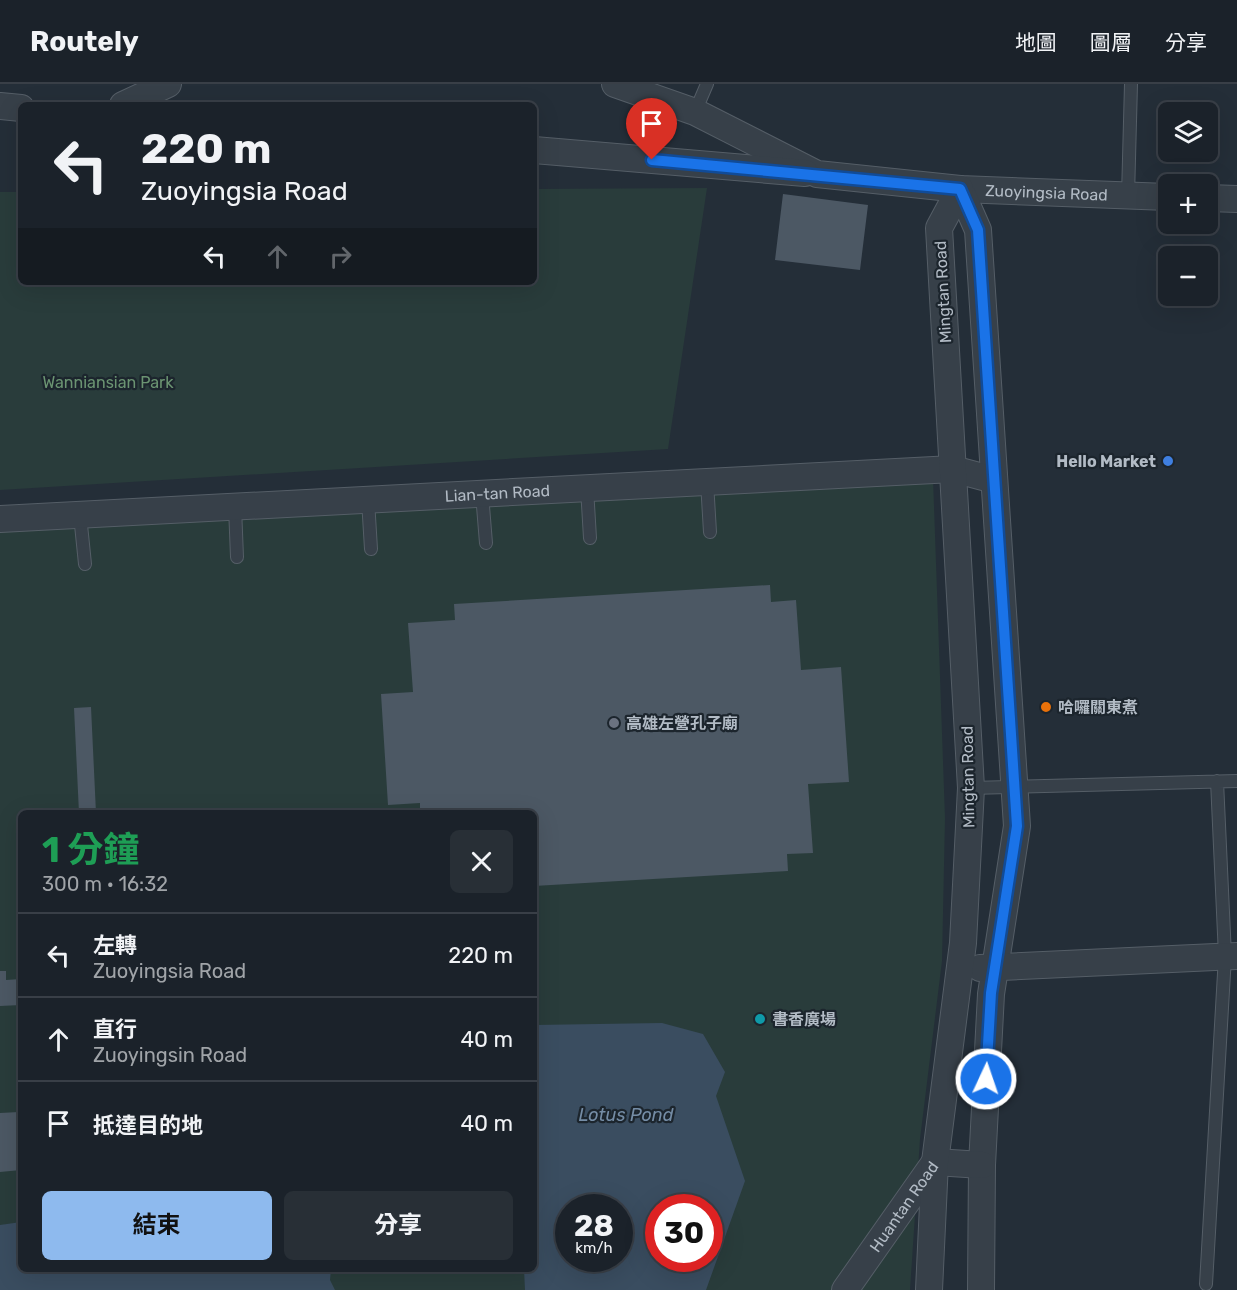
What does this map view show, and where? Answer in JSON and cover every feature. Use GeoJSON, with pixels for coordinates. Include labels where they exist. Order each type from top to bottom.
{"type":"FeatureCollection","features":[{"type":"Feature","properties":{"kind":"street"},"geometry":{"type":"LineString","coordinates":[[129,102],[168,84]]}},
{"type":"Feature","properties":{"kind":"street"},"geometry":{"type":"LineString","coordinates":[[615,84],[695,112],[817,174]]}},
{"type":"Feature","properties":{"kind":"street"},"geometry":{"type":"LineString","coordinates":[[0,106],[18,108]]}},
{"type":"Feature","properties":{"kind":"street","name":"Zuoyingsia Road"},"geometry":{"type":"LineString","coordinates":[[537,150],[817,174],[960,189],[1158,197]]}},
{"type":"Feature","properties":{"kind":"street"},"geometry":{"type":"LineString","coordinates":[[960,189],[978,230],[1017,826],[995,967],[982,1165],[981,1290]]}},
{"type":"Feature","properties":{"kind":"street","name":"Mingtan Road"},"geometry":{"type":"LineString","coordinates":[[929,1290],[935,1162],[963,942],[971,788],[939,228],[960,189]]}},
{"type":"Feature","properties":{"kind":"street"},"geometry":{"type":"LineString","coordinates":[[1218,198],[1237,199]]}},
{"type":"Feature","properties":{"kind":"street","name":"Lian-tan Road"},"geometry":{"type":"LineString","coordinates":[[0,519],[953,469],[994,480]]}},
{"type":"Feature","properties":{"kind":"street"},"geometry":{"type":"LineString","coordinates":[[959,969],[1231,956]]}},
{"type":"Feature","properties":{"kind":"street","name":"Huantan Road"},"geometry":{"type":"LineString","coordinates":[[845,1290],[935,1162],[982,1165]]}},
{"type":"Feature","properties":{"kind":"lane"},"geometry":{"type":"LineString","coordinates":[[695,112],[707,84]]}},
{"type":"Feature","properties":{"kind":"lane"},"geometry":{"type":"LineString","coordinates":[[1128,196],[1131,84]]}},
{"type":"Feature","properties":{"kind":"lane"},"geometry":{"type":"LineString","coordinates":[[707,482],[710,532]]}},
{"type":"Feature","properties":{"kind":"lane"},"geometry":{"type":"LineString","coordinates":[[586,488],[590,538]]}},
{"type":"Feature","properties":{"kind":"lane"},"geometry":{"type":"LineString","coordinates":[[482,494],[486,543]]}},
{"type":"Feature","properties":{"kind":"lane"},"geometry":{"type":"LineString","coordinates":[[368,500],[371,549]]}},
{"type":"Feature","properties":{"kind":"lane"},"geometry":{"type":"LineString","coordinates":[[235,507],[237,557]]}},
{"type":"Feature","properties":{"kind":"lane"},"geometry":{"type":"LineString","coordinates":[[80,515],[86,564]]}},
{"type":"Feature","properties":{"kind":"lane"},"geometry":{"type":"LineString","coordinates":[[1206,1284],[1231,956],[1217,781]]}},
{"type":"Feature","properties":{"kind":"lane"},"geometry":{"type":"LineString","coordinates":[[971,788],[1237,781]]}},
{"type":"Feature","properties":{"kind":"green space","name":"Wanniansian Park"},"geometry":{"type":"Polygon","coordinates":[[[707,188],[668,449],[0,490],[0,192],[18,192],[18,285],[537,285],[537,189],[707,188]]]}},
{"type":"Feature","properties":{"kind":"green space"},"geometry":{"type":"Polygon","coordinates":[[[933,478],[945,818],[942,961],[920,1139],[910,1290],[0,1290],[0,528],[933,478]]]}},
{"type":"Feature","properties":{"kind":"water","name":"Lotus Pond"},"geometry":{"type":"Polygon","coordinates":[[[662,1023],[703,1034],[725,1072],[716,1096],[745,1181],[723,1242],[723,1194],[645,1194],[645,1272],[712,1272],[706,1290],[525,1290],[524,1272],[537,1272],[537,1025],[662,1023]]]}},
{"type":"Feature","properties":{"kind":"water"},"geometry":{"type":"Polygon","coordinates":[[[18,1222],[18,1272],[331,1272],[330,1280],[335,1290],[0,1290],[0,1225],[18,1222]]]}},
{"type":"Feature","properties":{"kind":"building"},"geometry":{"type":"Polygon","coordinates":[[[783,194],[868,205],[860,270],[775,260],[783,194]]]}},
{"type":"Feature","properties":{"kind":"building","name":"高雄左營孔子廟"},"geometry":{"type":"Polygon","coordinates":[[[770,585],[771,602],[796,600],[801,670],[841,667],[849,782],[808,784],[813,853],[787,854],[788,871],[537,886],[537,810],[420,810],[420,803],[388,805],[381,694],[413,692],[408,623],[455,620],[454,604],[770,585]]]}},
{"type":"Feature","properties":{"kind":"building"},"geometry":{"type":"Polygon","coordinates":[[[91,707],[96,810],[79,810],[74,708],[91,707]]]}},
{"type":"Feature","properties":{"kind":"building"},"geometry":{"type":"Polygon","coordinates":[[[0,971],[6,971],[6,980],[18,979],[18,1005],[0,1006],[0,971]]]}},
{"type":"Feature","properties":{"kind":"building"},"geometry":{"type":"Polygon","coordinates":[[[18,1112],[18,1170],[0,1172],[0,1113],[18,1112]]]}},
{"type":"Feature","properties":{"kind":"place","name":"Hello Market"},"geometry":{"type":"Point","coordinates":[1168,461]}},
{"type":"Feature","properties":{"kind":"place","name":"哈囉關東煮"},"geometry":{"type":"Point","coordinates":[1046,707]}},
{"type":"Feature","properties":{"kind":"place","name":"高雄左營孔子廟"},"geometry":{"type":"Point","coordinates":[614,723]}},
{"type":"Feature","properties":{"kind":"place","name":"書香廣場"},"geometry":{"type":"Point","coordinates":[760,1019]}},
{"type":"Feature","properties":{"kind":"route"},"geometry":{"type":"LineString","coordinates":[[652,160],[960,189],[978,230],[1017,826],[991,993],[986,1079]]}}]}
